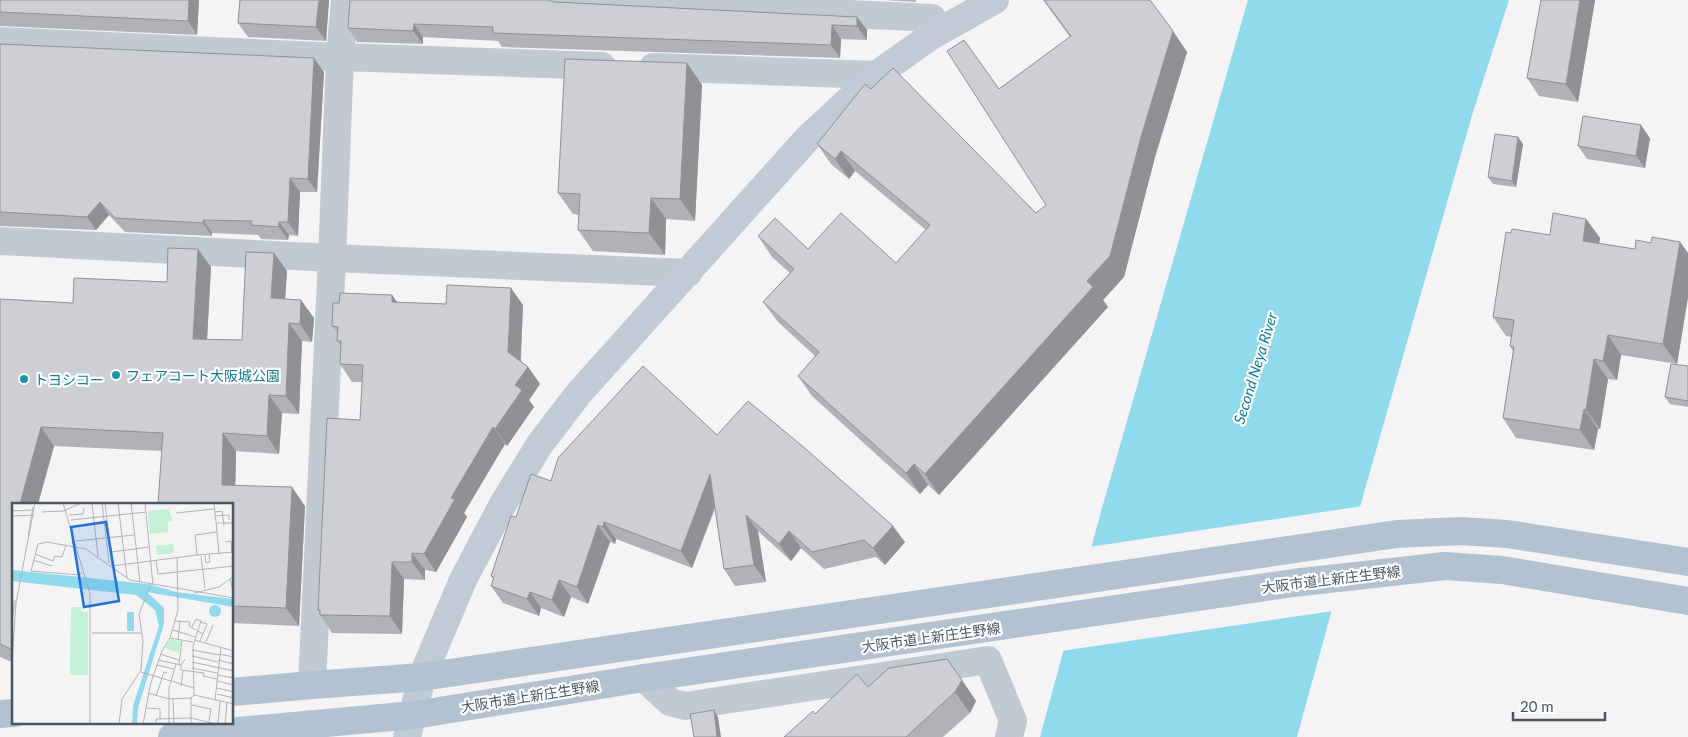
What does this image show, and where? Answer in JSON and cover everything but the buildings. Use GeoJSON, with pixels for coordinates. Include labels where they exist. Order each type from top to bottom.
{"type":"FeatureCollection","features":[{"type":"Feature","properties":{"kind":"main road"},"geometry":{"type":"LineString","coordinates":[[234,692],[422,677],[1397,534],[1461,531],[1507,534],[1688,562]]}},
{"type":"Feature","properties":{"kind":"main road","name":"大阪市道上新庄生野線"},"geometry":{"type":"LineString","coordinates":[[172,737],[410,726],[644,678],[1357,575],[1445,566],[1502,570],[1688,601]]}},
{"type":"Feature","properties":{"kind":"street"},"geometry":{"type":"LineString","coordinates":[[312,685],[344,0]]}},
{"type":"Feature","properties":{"kind":"street"},"geometry":{"type":"LineString","coordinates":[[564,0],[639,2],[932,18],[995,0]]}},
{"type":"Feature","properties":{"kind":"street"},"geometry":{"type":"LineString","coordinates":[[410,726],[422,677],[463,580],[503,504],[540,444],[579,393],[807,139],[876,75],[932,18]]}},
{"type":"Feature","properties":{"kind":"street"},"geometry":{"type":"LineString","coordinates":[[0,41],[340,57],[876,75]]}},
{"type":"Feature","properties":{"kind":"street"},"geometry":{"type":"LineString","coordinates":[[0,241],[332,258],[688,273]]}},
{"type":"Feature","properties":{"kind":"street"},"geometry":{"type":"LineString","coordinates":[[644,678],[670,702],[685,706],[988,660],[1013,721],[1009,737]]}},
{"type":"Feature","properties":{"kind":"water","name":"Second Neya River"},"geometry":{"type":"Polygon","coordinates":[[[1248,0],[1509,0],[1473,112],[1365,489],[1297,737],[1040,737],[1102,508],[1248,0]]]}},
{"type":"Feature","properties":{"kind":"pier"},"geometry":{"type":"Polygon","coordinates":[[[1363,506],[1333,611],[1061,651],[1089,547],[1363,506]]]}},
{"type":"Feature","properties":{"kind":"place","name":"フェアコート大阪城公園"},"geometry":{"type":"Point","coordinates":[116,375]}},
{"type":"Feature","properties":{"kind":"place","name":"トヨシコー"},"geometry":{"type":"Point","coordinates":[24,379]}}]}
